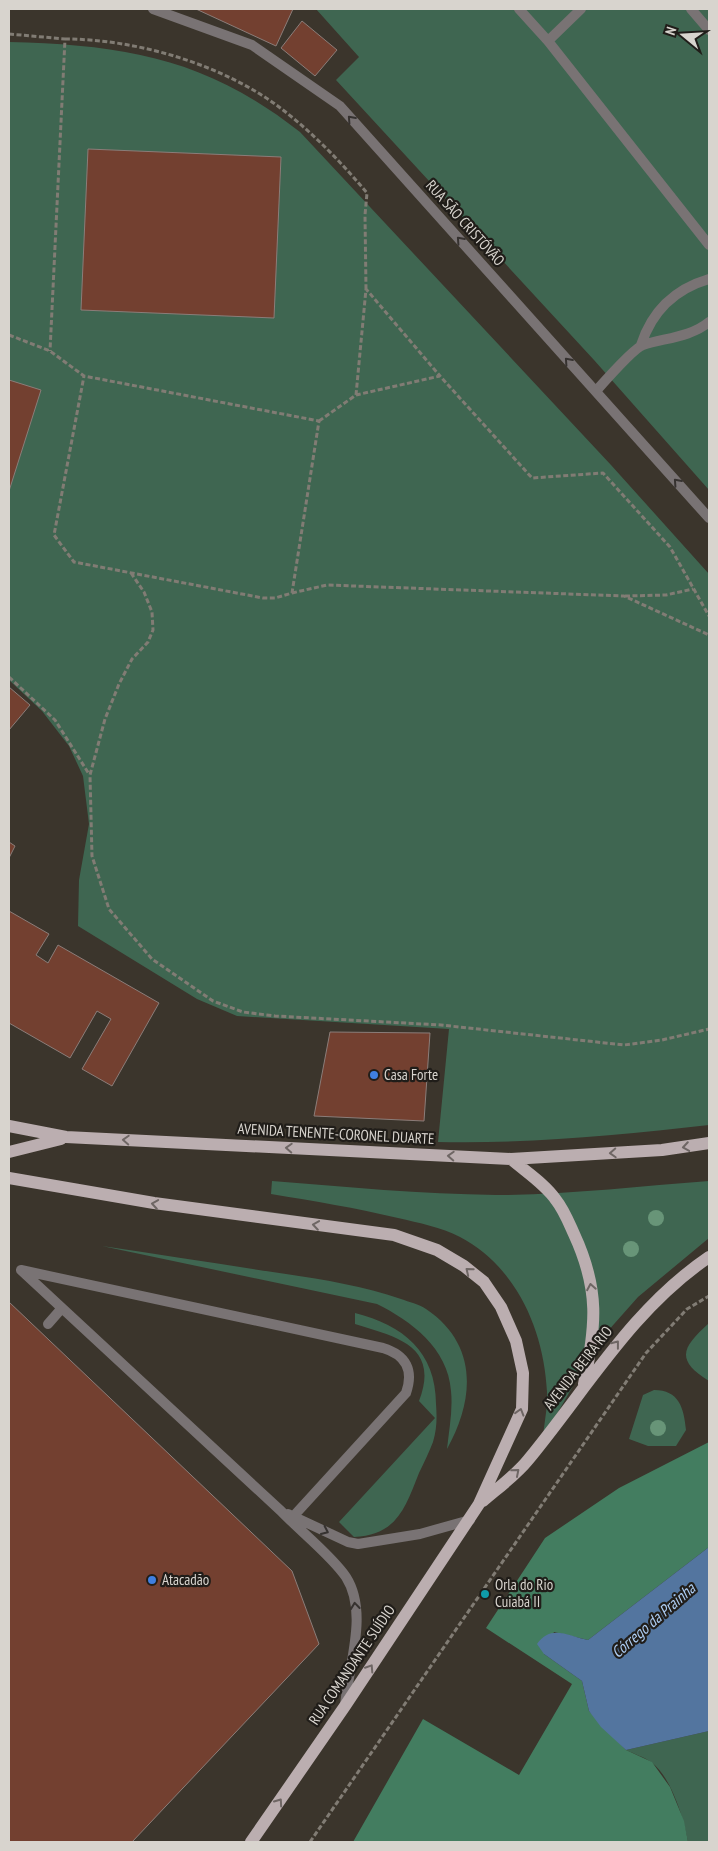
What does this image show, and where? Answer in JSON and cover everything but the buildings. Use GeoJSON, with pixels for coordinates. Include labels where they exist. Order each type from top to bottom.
{"type":"FeatureCollection","features":[{"type":"Feature","properties":{"kind":"main road","name":"AVENIDA TENENTE-CORONEL DUARTE"},"geometry":{"type":"LineString","coordinates":[[9,1126],[66,1137],[510,1159],[662,1150],[709,1143]]}},
{"type":"Feature","properties":{"kind":"main road"},"geometry":{"type":"LineString","coordinates":[[9,1152],[66,1137]]}},
{"type":"Feature","properties":{"kind":"main road"},"geometry":{"type":"LineString","coordinates":[[510,1159],[556,1199],[564,1211],[586,1263],[593,1288],[594,1317],[592,1342],[583,1387]]}},
{"type":"Feature","properties":{"kind":"main road"},"geometry":{"type":"LineString","coordinates":[[9,1178],[154,1204],[394,1235],[437,1250],[464,1266],[484,1282],[501,1307],[516,1341],[523,1374],[522,1409],[479,1504]]}},
{"type":"Feature","properties":{"kind":"main road","name":"AVENIDA BEIRA RIO"},"geometry":{"type":"LineString","coordinates":[[479,1504],[527,1462],[628,1330],[682,1275],[709,1258]]}},
{"type":"Feature","properties":{"kind":"main road","name":"RUA COMANDANTE SUÍDIO"},"geometry":{"type":"LineString","coordinates":[[251,1842],[345,1706],[479,1504]]}},
{"type":"Feature","properties":{"kind":"street","name":"RUA SÃO CRISTÓVÃO"},"geometry":{"type":"LineString","coordinates":[[153,9],[252,45],[340,106],[709,518]]}},
{"type":"Feature","properties":{"kind":"street"},"geometry":{"type":"LineString","coordinates":[[519,9],[548,41],[709,245]]}},
{"type":"Feature","properties":{"kind":"street"},"geometry":{"type":"LineString","coordinates":[[548,41],[581,9]]}},
{"type":"Feature","properties":{"kind":"street"},"geometry":{"type":"LineString","coordinates":[[692,9],[709,30]]}},
{"type":"Feature","properties":{"kind":"street"},"geometry":{"type":"LineString","coordinates":[[596,391],[641,345],[654,315],[664,304],[678,293],[709,279]]}},
{"type":"Feature","properties":{"kind":"street"},"geometry":{"type":"LineString","coordinates":[[641,345],[668,340],[704,326],[709,322]]}},
{"type":"Feature","properties":{"kind":"street"},"geometry":{"type":"LineString","coordinates":[[291,1518],[406,1394],[410,1374],[402,1357],[383,1348],[21,1270],[280,1511],[291,1518],[348,1542],[358,1544],[420,1534],[470,1520]]}},
{"type":"Feature","properties":{"kind":"street"},"geometry":{"type":"LineString","coordinates":[[48,1324],[62,1308]]}},
{"type":"Feature","properties":{"kind":"street"},"geometry":{"type":"LineString","coordinates":[[291,1518],[345,1575],[352,1589],[356,1622],[345,1706]]}},
{"type":"Feature","properties":{"kind":"path"},"geometry":{"type":"LineString","coordinates":[[9,34],[123,42],[178,56],[249,87],[283,110],[349,172],[367,193],[365,215],[366,289],[356,395]]}},
{"type":"Feature","properties":{"kind":"path"},"geometry":{"type":"LineString","coordinates":[[50,351],[64,39]]}},
{"type":"Feature","properties":{"kind":"path"},"geometry":{"type":"LineString","coordinates":[[366,289],[440,376],[532,478],[603,473],[670,548],[709,616]]}},
{"type":"Feature","properties":{"kind":"path"},"geometry":{"type":"LineString","coordinates":[[9,335],[50,351],[84,376],[319,421],[356,395],[440,376]]}},
{"type":"Feature","properties":{"kind":"path"},"geometry":{"type":"LineString","coordinates":[[84,376],[54,535],[74,562],[263,598],[275,598],[327,585],[624,596],[666,595],[694,589]]}},
{"type":"Feature","properties":{"kind":"path"},"geometry":{"type":"LineString","coordinates":[[292,594],[319,421]]}},
{"type":"Feature","properties":{"kind":"path"},"geometry":{"type":"LineString","coordinates":[[131,573],[144,592],[152,612],[153,630],[148,642],[132,659],[119,684],[105,720],[90,775],[92,856],[109,909],[152,959],[213,1001],[243,1012],[275,1016],[441,1025],[624,1044],[662,1040],[709,1029]]}},
{"type":"Feature","properties":{"kind":"path"},"geometry":{"type":"LineString","coordinates":[[624,596],[709,635]]}},
{"type":"Feature","properties":{"kind":"path"},"geometry":{"type":"LineString","coordinates":[[9,677],[55,720],[90,775]]}},
{"type":"Feature","properties":{"kind":"path"},"geometry":{"type":"LineString","coordinates":[[310,1842],[646,1353],[688,1310],[709,1296]]}},
{"type":"Feature","properties":{"kind":"green space"},"geometry":{"type":"Polygon","coordinates":[[[316,9],[709,9],[709,490],[594,360],[336,80],[359,57],[316,9]]]}},
{"type":"Feature","properties":{"kind":"green space"},"geometry":{"type":"Polygon","coordinates":[[[9,42],[90,47],[127,52],[163,60],[231,87],[265,107],[300,132],[611,465],[709,574],[709,1125],[540,1140],[438,1142],[449,1029],[237,1016],[197,999],[78,926],[79,880],[89,824],[83,776],[69,746],[42,711],[9,680],[9,42]]]}},
{"type":"Feature","properties":{"kind":"green space"},"geometry":{"type":"Polygon","coordinates":[[[272,1181],[412,1192],[523,1195],[709,1181],[709,1238],[638,1297],[599,1341],[543,1438],[547,1392],[540,1346],[524,1303],[512,1283],[497,1265],[480,1250],[460,1237],[445,1231],[366,1211],[271,1194],[272,1181]]]}},
{"type":"Feature","properties":{"kind":"green space"},"geometry":{"type":"Polygon","coordinates":[[[102,1246],[344,1284],[387,1294],[423,1307],[443,1323],[455,1339],[463,1355],[466,1373],[466,1392],[463,1411],[447,1449],[451,1391],[443,1362],[426,1338],[390,1311],[377,1304],[102,1246]]]}},
{"type":"Feature","properties":{"kind":"green space"},"geometry":{"type":"Polygon","coordinates":[[[355,1313],[388,1325],[402,1333],[414,1344],[430,1370],[434,1386],[437,1418],[433,1442],[404,1508],[390,1525],[380,1531],[354,1537],[339,1522],[435,1418],[419,1401],[424,1382],[424,1368],[419,1356],[411,1347],[399,1340],[355,1324],[355,1313]]]}},
{"type":"Feature","properties":{"kind":"green space"},"geometry":{"type":"Polygon","coordinates":[[[709,1323],[709,1381],[691,1366],[686,1353],[693,1339],[709,1323]]]}},
{"type":"Feature","properties":{"kind":"green space"},"geometry":{"type":"Polygon","coordinates":[[[654,1390],[669,1393],[675,1397],[682,1408],[686,1430],[676,1446],[648,1446],[629,1439],[643,1395],[654,1390]]]}},
{"type":"Feature","properties":{"kind":"green space"},"geometry":{"type":"Polygon","coordinates":[[[709,1442],[709,1547],[588,1640],[554,1632],[544,1654],[582,1681],[589,1711],[626,1750],[652,1762],[670,1787],[684,1821],[688,1842],[353,1842],[423,1719],[519,1775],[572,1684],[486,1628],[545,1538],[619,1488],[709,1442]]]}},
{"type":"Feature","properties":{"kind":"green space"},"geometry":{"type":"Polygon","coordinates":[[[709,1731],[709,1842],[688,1842],[680,1810],[665,1777],[651,1762],[626,1750],[709,1731]]]}},
{"type":"Feature","properties":{"kind":"water","name":"Córrego da Prainha"},"geometry":{"type":"Polygon","coordinates":[[[709,1547],[709,1731],[626,1750],[601,1727],[589,1711],[582,1681],[544,1654],[537,1644],[548,1634],[554,1633],[567,1634],[588,1640],[709,1547]]]}},
{"type":"Feature","properties":{"kind":"place","name":"Casa Forte"},"geometry":{"type":"Point","coordinates":[374,1075]}},
{"type":"Feature","properties":{"kind":"place","name":"Atacadão"},"geometry":{"type":"Point","coordinates":[152,1580]}},
{"type":"Feature","properties":{"kind":"place","name":"Orla do Rio Cuiabá II"},"geometry":{"type":"Point","coordinates":[485,1594]}}]}
